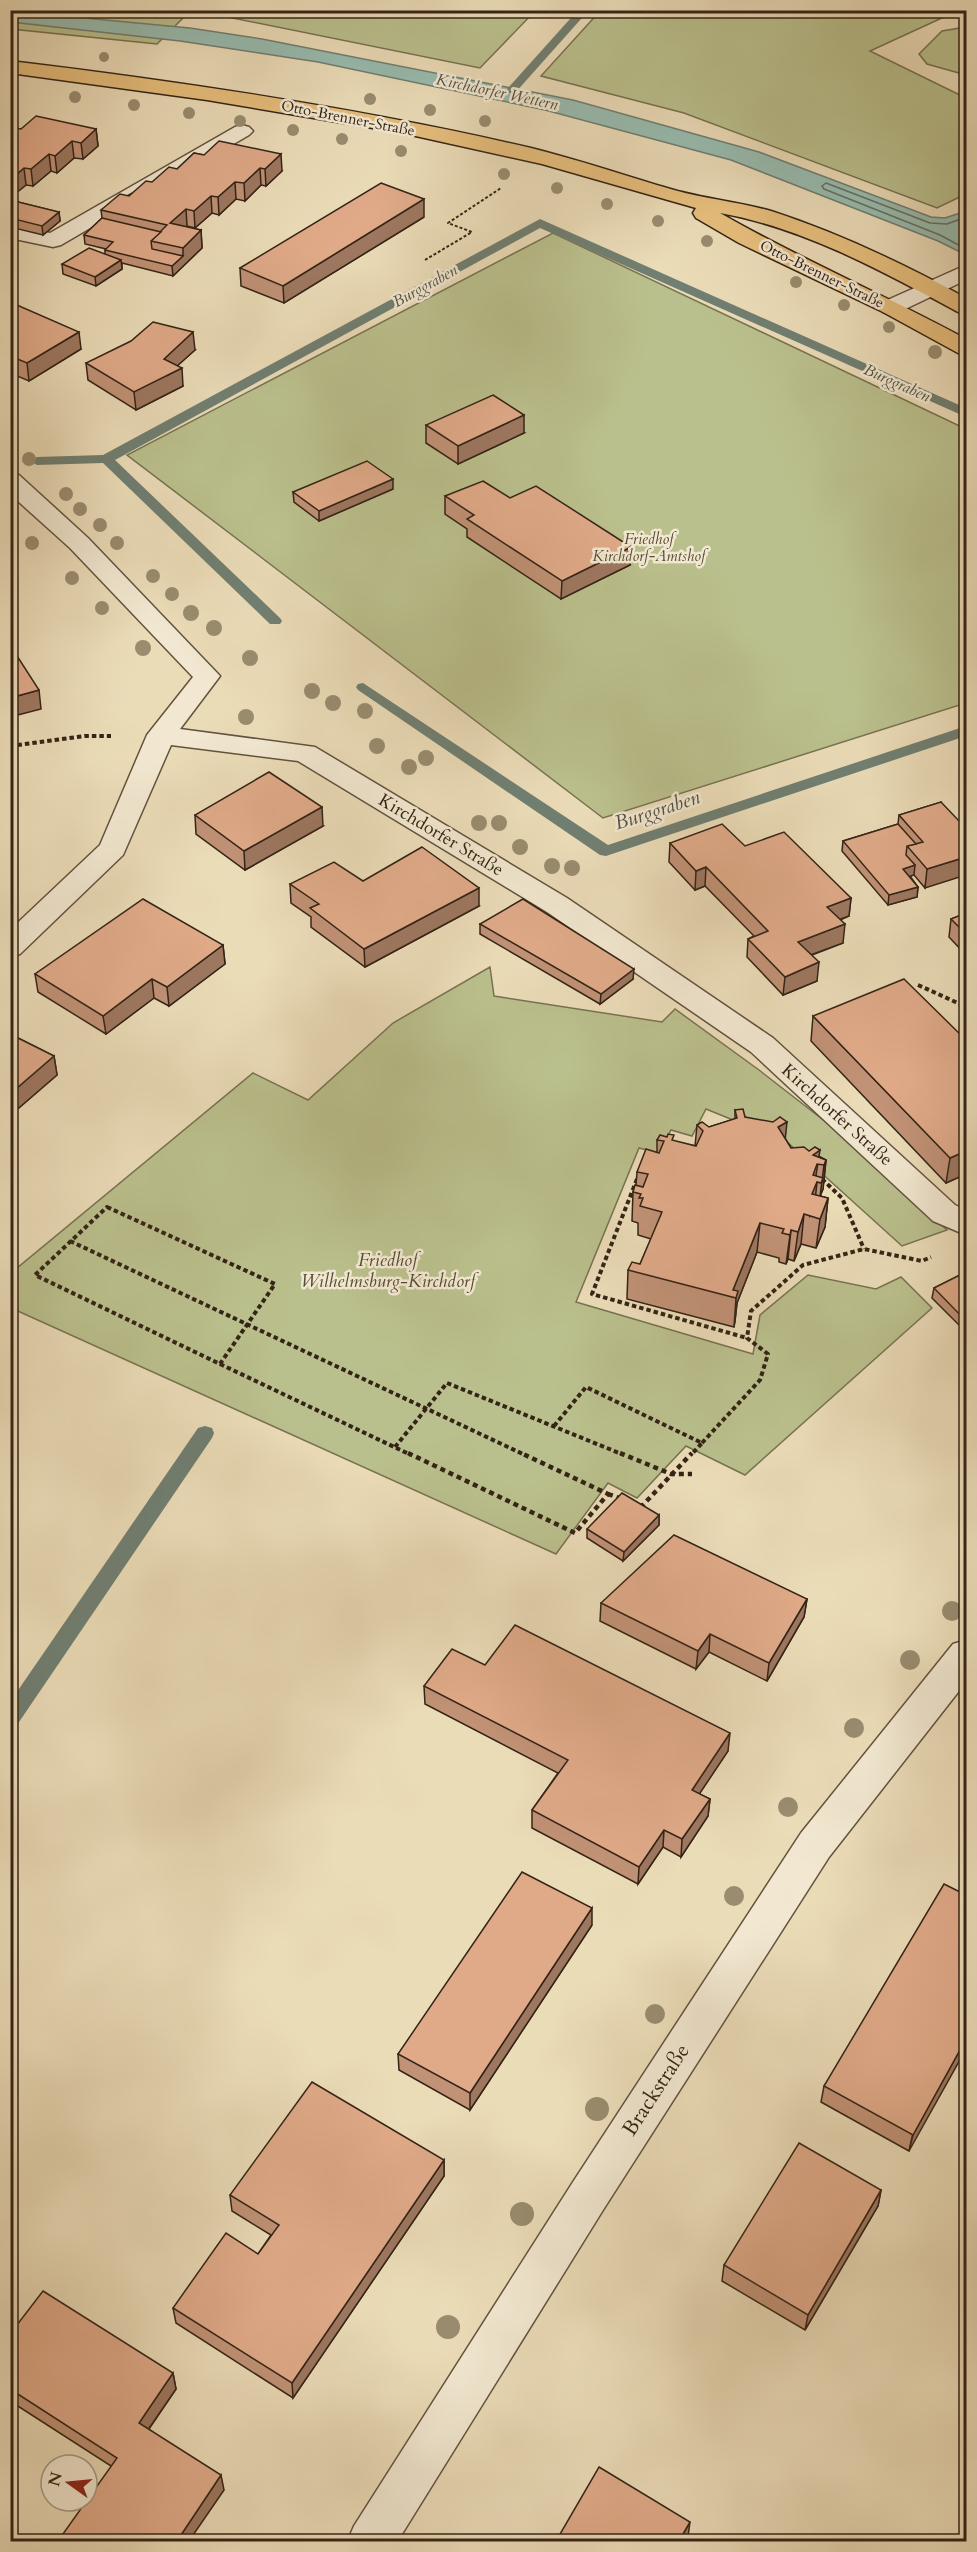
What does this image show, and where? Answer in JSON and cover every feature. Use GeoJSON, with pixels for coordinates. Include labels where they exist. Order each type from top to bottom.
{"type":"FeatureCollection","features":[{"type":"Feature","properties":{"kind":"main road","name":"Otto-Brenner-Straße"},"geometry":{"type":"LineString","coordinates":[[10,67],[181,90],[371,122],[531,155],[680,198],[770,218],[867,257],[966,307]]}},
{"type":"Feature","properties":{"kind":"main road","name":"Otto-Brenner-Straße"},"geometry":{"type":"LineString","coordinates":[[680,198],[747,238],[891,308],[966,348]]}},
{"type":"Feature","properties":{"kind":"street"},"geometry":{"type":"LineString","coordinates":[[10,231],[53,240],[242,131]]}},
{"type":"Feature","properties":{"kind":"street"},"geometry":{"type":"LineString","coordinates":[[891,308],[966,272]]}},
{"type":"Feature","properties":{"kind":"street"},"geometry":{"type":"LineString","coordinates":[[10,480],[79,543],[207,676],[162,735],[113,849],[10,947]]}},
{"type":"Feature","properties":{"kind":"street","name":"Kirchdorfer Straße"},"geometry":{"type":"LineString","coordinates":[[162,735],[305,753],[537,892],[762,1045],[945,1213],[966,1223]]}},
{"type":"Feature","properties":{"kind":"street","name":"Brackstraße"},"geometry":{"type":"LineString","coordinates":[[370,2541],[814,1845],[966,1656]]}},
{"type":"Feature","properties":{"kind":"path"},"geometry":{"type":"LineString","coordinates":[[425,260],[472,232],[448,223],[507,184]]}},
{"type":"Feature","properties":{"kind":"path"},"geometry":{"type":"LineString","coordinates":[[10,746],[85,736],[162,735]]}},
{"type":"Feature","properties":{"kind":"path"},"geometry":{"type":"LineString","coordinates":[[918,985],[960,1004]]}},
{"type":"Feature","properties":{"kind":"path"},"geometry":{"type":"LineString","coordinates":[[70,1241],[608,1494],[642,1506],[760,1380],[768,1354],[747,1338],[592,1294],[641,1169]]}},
{"type":"Feature","properties":{"kind":"path"},"geometry":{"type":"LineString","coordinates":[[817,1175],[842,1198],[864,1249]]}},
{"type":"Feature","properties":{"kind":"path"},"geometry":{"type":"LineString","coordinates":[[220,1364],[275,1284],[107,1207],[35,1275],[220,1364],[575,1533],[608,1494]]}},
{"type":"Feature","properties":{"kind":"path"},"geometry":{"type":"LineString","coordinates":[[747,1338],[751,1311],[803,1265],[864,1249],[922,1261],[933,1256]]}},
{"type":"Feature","properties":{"kind":"path"},"geometry":{"type":"LineString","coordinates":[[395,1447],[428,1410],[447,1383],[671,1474],[692,1474]]}},
{"type":"Feature","properties":{"kind":"path"},"geometry":{"type":"LineString","coordinates":[[554,1426],[586,1387],[702,1443]]}},
{"type":"Feature","properties":{"kind":"green space"},"geometry":{"type":"Polygon","coordinates":[[[535,10],[480,68],[198,11],[535,10]]]}},
{"type":"Feature","properties":{"kind":"green space"},"geometry":{"type":"Polygon","coordinates":[[[11,11],[190,11],[157,44],[11,29],[11,11]]]}},
{"type":"Feature","properties":{"kind":"green space"},"geometry":{"type":"Polygon","coordinates":[[[600,11],[957,11],[870,51],[966,98],[966,194],[937,208],[684,113],[541,76],[600,11]]]}},
{"type":"Feature","properties":{"kind":"green space"},"geometry":{"type":"Polygon","coordinates":[[[966,27],[966,75],[927,64],[919,54],[942,31],[966,27]]]}},
{"type":"Feature","properties":{"kind":"green space","name":"Friedhof Kirchdorf-Amtshof"},"geometry":{"type":"Polygon","coordinates":[[[553,233],[966,429],[966,703],[603,818],[127,455],[553,233]]]}},
{"type":"Feature","properties":{"kind":"green space","name":"Friedhof Wilhelmsburg-Kirchdorf"},"geometry":{"type":"Polygon","coordinates":[[[490,967],[494,996],[662,1022],[675,1009],[831,1126],[947,1230],[902,1246],[787,1142],[706,1109],[692,1136],[671,1130],[658,1153],[639,1148],[576,1302],[753,1354],[760,1315],[808,1275],[876,1289],[901,1277],[932,1308],[745,1475],[686,1446],[637,1498],[608,1483],[556,1554],[11,1308],[11,1273],[253,1073],[308,1100],[393,1023],[490,967]]]}},
{"type":"Feature","properties":{"kind":"water","name":"Kirchdorfer Wettern"},"geometry":{"type":"Polygon","coordinates":[[[10,11],[190,28],[262,39],[573,100],[759,152],[931,217],[945,218],[966,211],[966,255],[938,241],[731,160],[545,110],[318,62],[180,41],[11,22],[10,11]]]}},
{"type":"Feature","properties":{"kind":"building"},"geometry":{"type":"Polygon","coordinates":[[[36,116],[96,129],[81,143],[72,141],[55,156],[49,154],[31,169],[24,168],[10,180],[10,130],[21,129],[36,116]]]}},
{"type":"Feature","properties":{"kind":"building"},"geometry":{"type":"Polygon","coordinates":[[[219,141],[281,154],[265,169],[260,168],[244,183],[235,182],[218,197],[211,196],[194,211],[186,209],[170,223],[201,230],[183,248],[151,241],[167,225],[101,210],[120,194],[129,196],[146,181],[152,182],[169,167],[177,169],[194,153],[204,155],[219,141]]]}},
{"type":"Feature","properties":{"kind":"building"},"geometry":{"type":"Polygon","coordinates":[[[381,183],[424,199],[283,286],[240,268],[381,183]]]}},
{"type":"Feature","properties":{"kind":"building"},"geometry":{"type":"Polygon","coordinates":[[[10,200],[59,212],[42,226],[10,218],[10,200]]]}},
{"type":"Feature","properties":{"kind":"building"},"geometry":{"type":"Polygon","coordinates":[[[102,218],[161,232],[151,241],[152,249],[183,256],[172,266],[105,250],[113,242],[84,235],[102,218]]]}},
{"type":"Feature","properties":{"kind":"building"},"geometry":{"type":"Polygon","coordinates":[[[89,248],[121,260],[95,277],[62,264],[89,248]]]}},
{"type":"Feature","properties":{"kind":"building"},"geometry":{"type":"Polygon","coordinates":[[[10,302],[79,332],[27,363],[10,356],[10,302]]]}},
{"type":"Feature","properties":{"kind":"building"},"geometry":{"type":"Polygon","coordinates":[[[153,322],[193,332],[164,359],[182,368],[134,392],[86,363],[131,341],[153,322]]]}},
{"type":"Feature","properties":{"kind":"building"},"geometry":{"type":"Polygon","coordinates":[[[493,395],[524,415],[458,446],[426,425],[493,395]]]}},
{"type":"Feature","properties":{"kind":"building"},"geometry":{"type":"Polygon","coordinates":[[[367,461],[393,479],[319,511],[293,492],[367,461]]]}},
{"type":"Feature","properties":{"kind":"building"},"geometry":{"type":"Polygon","coordinates":[[[483,481],[510,498],[536,486],[631,547],[562,581],[467,519],[474,515],[445,496],[483,481]]]}},
{"type":"Feature","properties":{"kind":"building"},"geometry":{"type":"Polygon","coordinates":[[[10,645],[39,690],[10,698],[10,645]]]}},
{"type":"Feature","properties":{"kind":"building"},"geometry":{"type":"Polygon","coordinates":[[[269,772],[322,807],[244,851],[195,815],[269,772]]]}},
{"type":"Feature","properties":{"kind":"building"},"geometry":{"type":"Polygon","coordinates":[[[941,802],[959,821],[966,819],[966,857],[927,869],[907,846],[923,842],[899,815],[941,802]]]}},
{"type":"Feature","properties":{"kind":"building"},"geometry":{"type":"Polygon","coordinates":[[[722,824],[745,846],[784,832],[851,898],[827,907],[845,924],[798,942],[819,962],[785,977],[748,939],[768,931],[706,867],[696,871],[670,843],[722,824]]]}},
{"type":"Feature","properties":{"kind":"building"},"geometry":{"type":"Polygon","coordinates":[[[898,824],[916,844],[907,846],[906,855],[915,865],[903,869],[918,887],[889,895],[843,841],[898,824]]]}},
{"type":"Feature","properties":{"kind":"building"},"geometry":{"type":"Polygon","coordinates":[[[422,847],[479,888],[364,949],[310,908],[319,904],[290,884],[334,862],[363,881],[422,847]]]}},
{"type":"Feature","properties":{"kind":"building"},"geometry":{"type":"Polygon","coordinates":[[[143,899],[223,945],[167,987],[152,979],[103,1016],[35,974],[143,899]]]}},
{"type":"Feature","properties":{"kind":"building"},"geometry":{"type":"Polygon","coordinates":[[[523,899],[634,969],[601,994],[480,924],[523,899]]]}},
{"type":"Feature","properties":{"kind":"building"},"geometry":{"type":"Polygon","coordinates":[[[966,913],[966,934],[951,919],[966,913]]]}},
{"type":"Feature","properties":{"kind":"building"},"geometry":{"type":"Polygon","coordinates":[[[904,979],[966,1040],[966,1151],[950,1158],[813,1016],[904,979]]]}},
{"type":"Feature","properties":{"kind":"building"},"geometry":{"type":"Polygon","coordinates":[[[10,1034],[54,1056],[10,1094],[10,1034]]]}},
{"type":"Feature","properties":{"kind":"building"},"geometry":{"type":"Polygon","coordinates":[[[743,1109],[745,1117],[773,1122],[780,1117],[787,1122],[778,1127],[791,1148],[804,1147],[809,1151],[815,1147],[820,1150],[813,1155],[826,1160],[824,1165],[817,1164],[813,1175],[823,1178],[821,1183],[817,1182],[812,1194],[828,1198],[820,1219],[804,1214],[798,1232],[791,1230],[790,1235],[782,1233],[784,1229],[760,1223],[733,1290],[738,1291],[736,1298],[628,1270],[632,1262],[640,1264],[662,1212],[640,1206],[643,1198],[639,1198],[641,1194],[633,1192],[635,1185],[643,1187],[648,1174],[637,1172],[646,1149],[659,1153],[664,1141],[657,1140],[660,1135],[667,1137],[668,1134],[674,1135],[672,1140],[696,1146],[703,1131],[697,1125],[702,1122],[709,1127],[737,1118],[735,1110],[743,1109]]]}},
{"type":"Feature","properties":{"kind":"building"},"geometry":{"type":"Polygon","coordinates":[[[966,1272],[966,1321],[934,1288],[966,1272]]]}},
{"type":"Feature","properties":{"kind":"building"},"geometry":{"type":"Polygon","coordinates":[[[622,1493],[659,1515],[624,1552],[587,1529],[622,1493]]]}},
{"type":"Feature","properties":{"kind":"building"},"geometry":{"type":"Polygon","coordinates":[[[674,1535],[807,1599],[769,1663],[710,1634],[698,1651],[601,1603],[674,1535]]]}},
{"type":"Feature","properties":{"kind":"building"},"geometry":{"type":"Polygon","coordinates":[[[515,1625],[730,1733],[692,1790],[710,1799],[682,1839],[664,1830],[639,1867],[532,1810],[568,1760],[424,1686],[452,1649],[485,1665],[515,1625]]]}},
{"type":"Feature","properties":{"kind":"building"},"geometry":{"type":"Polygon","coordinates":[[[522,1872],[592,1908],[470,2093],[398,2054],[522,1872]]]}},
{"type":"Feature","properties":{"kind":"building"},"geometry":{"type":"Polygon","coordinates":[[[944,1884],[966,1895],[966,2039],[913,2135],[824,2086],[944,1884]]]}},
{"type":"Feature","properties":{"kind":"building"},"geometry":{"type":"Polygon","coordinates":[[[312,2082],[444,2160],[292,2383],[173,2308],[226,2233],[258,2254],[279,2225],[230,2195],[312,2082]]]}},
{"type":"Feature","properties":{"kind":"building"},"geometry":{"type":"Polygon","coordinates":[[[799,2143],[881,2190],[808,2315],[724,2265],[799,2143]]]}},
{"type":"Feature","properties":{"kind":"building"},"geometry":{"type":"Polygon","coordinates":[[[43,2291],[173,2373],[139,2423],[221,2475],[177,2541],[58,2541],[78,2513],[99,2513],[99,2483],[117,2458],[10,2389],[10,2334],[43,2291]]]}},
{"type":"Feature","properties":{"kind":"building"},"geometry":{"type":"Polygon","coordinates":[[[599,2467],[690,2522],[679,2541],[556,2541],[599,2467]]]}},
{"type":"Feature","properties":{"kind":"waterway","name":"Kirchdorfer Wettern"},"geometry":{"type":"LineString","coordinates":[[511,91],[584,10]]}},
{"type":"Feature","properties":{"kind":"waterway","name":"Burggraben"},"geometry":{"type":"LineString","coordinates":[[106,459],[540,223],[966,413]]}},
{"type":"Feature","properties":{"kind":"waterway"},"geometry":{"type":"LineString","coordinates":[[37,461],[106,459]]}},
{"type":"Feature","properties":{"kind":"waterway","name":"Burggraben"},"geometry":{"type":"LineString","coordinates":[[106,459],[275,621]]}},
{"type":"Feature","properties":{"kind":"waterway","name":"Burggraben"},"geometry":{"type":"LineString","coordinates":[[363,687],[606,851],[966,731]]}},
{"type":"Feature","properties":{"kind":"waterway"},"geometry":{"type":"LineString","coordinates":[[10,1719],[205,1433]]}}]}
